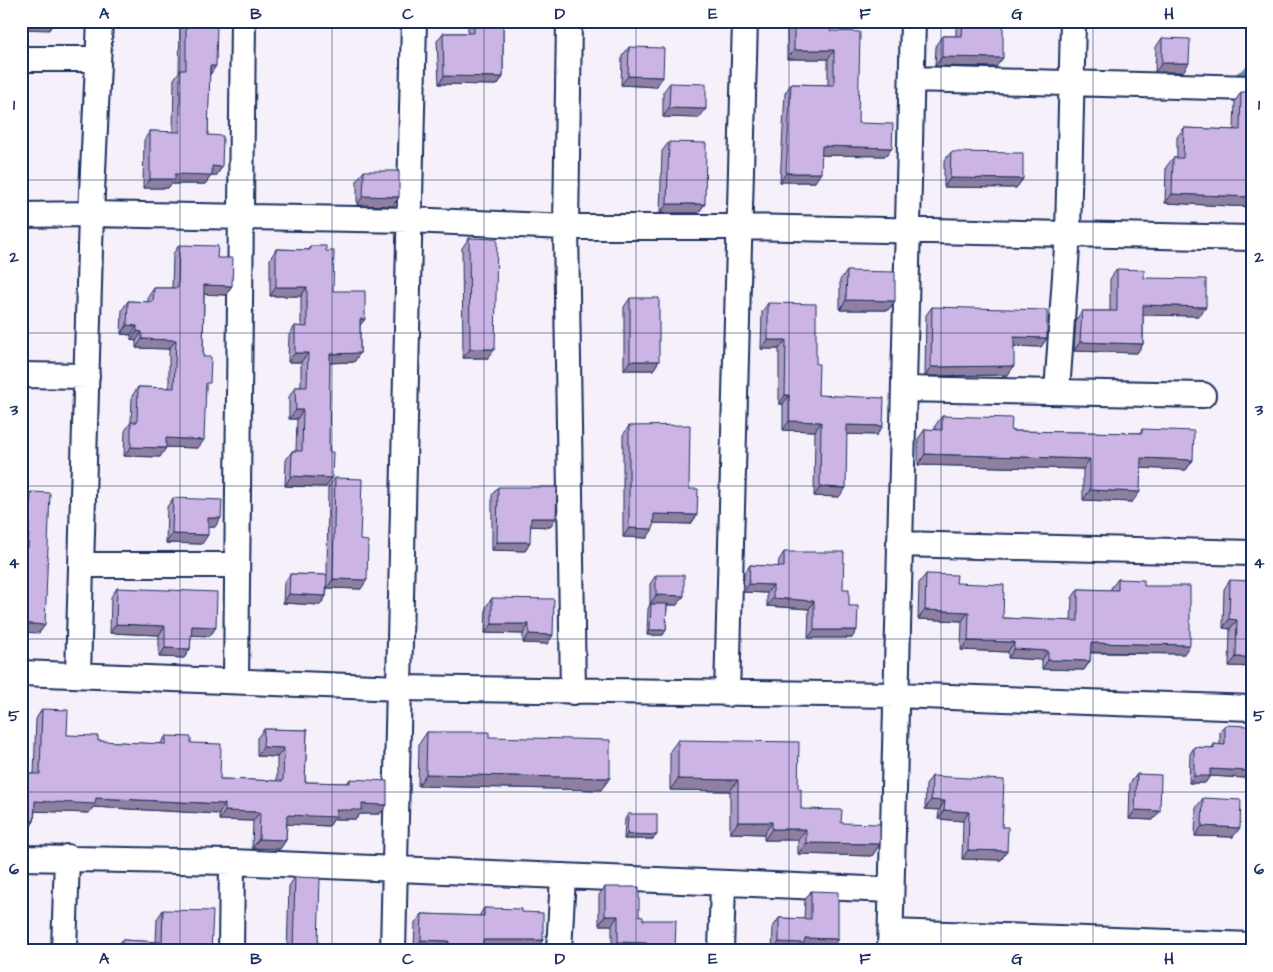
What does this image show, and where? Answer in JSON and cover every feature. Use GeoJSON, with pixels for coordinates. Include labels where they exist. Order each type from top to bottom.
{"type":"FeatureCollection","features":[{"type":"Feature","properties":{"kind":"street"},"geometry":{"type":"LineString","coordinates":[[78,674],[91,214],[100,21]]}},
{"type":"Feature","properties":{"kind":"street"},"geometry":{"type":"LineString","coordinates":[[236,680],[243,21]]}},
{"type":"Feature","properties":{"kind":"street"},"geometry":{"type":"LineString","coordinates":[[393,951],[414,21]]}},
{"type":"Feature","properties":{"kind":"street"},"geometry":{"type":"LineString","coordinates":[[569,21],[566,227],[573,692]]}},
{"type":"Feature","properties":{"kind":"street"},"geometry":{"type":"LineString","coordinates":[[727,694],[745,21]]}},
{"type":"Feature","properties":{"kind":"street"},"geometry":{"type":"LineString","coordinates":[[913,21],[890,942],[1252,945]]}},
{"type":"Feature","properties":{"kind":"street"},"geometry":{"type":"LineString","coordinates":[[1057,392],[1068,233],[1073,21]]}},
{"type":"Feature","properties":{"kind":"street"},"geometry":{"type":"LineString","coordinates":[[21,59],[98,59]]}},
{"type":"Feature","properties":{"kind":"street"},"geometry":{"type":"LineString","coordinates":[[912,79],[1252,88]]}},
{"type":"Feature","properties":{"kind":"street"},"geometry":{"type":"LineString","coordinates":[[21,215],[91,214],[410,220],[566,227],[740,227],[1252,238]]}},
{"type":"Feature","properties":{"kind":"street"},"geometry":{"type":"LineString","coordinates":[[21,375],[87,376]]}},
{"type":"Feature","properties":{"kind":"street"},"geometry":{"type":"LineString","coordinates":[[904,389],[1203,395]]}},
{"type":"Feature","properties":{"kind":"street"},"geometry":{"type":"LineString","coordinates":[[899,544],[1252,553]]}},
{"type":"Feature","properties":{"kind":"street"},"geometry":{"type":"LineString","coordinates":[[81,565],[237,565]]}},
{"type":"Feature","properties":{"kind":"street"},"geometry":{"type":"LineString","coordinates":[[21,673],[236,680],[400,688],[573,692],[896,695],[1252,708]]}},
{"type":"Feature","properties":{"kind":"street"},"geometry":{"type":"LineString","coordinates":[[21,858],[67,857],[232,862],[891,890]]}},
{"type":"Feature","properties":{"kind":"street"},"geometry":{"type":"LineString","coordinates":[[64,951],[67,857]]}},
{"type":"Feature","properties":{"kind":"street"},"geometry":{"type":"LineString","coordinates":[[231,951],[232,862]]}},
{"type":"Feature","properties":{"kind":"street"},"geometry":{"type":"LineString","coordinates":[[559,951],[563,876]]}},
{"type":"Feature","properties":{"kind":"street"},"geometry":{"type":"LineString","coordinates":[[721,951],[723,883]]}},
{"type":"Feature","properties":{"kind":"building"},"geometry":{"type":"Polygon","coordinates":[[[186,21],[217,21],[216,66],[210,66],[208,135],[223,136],[222,167],[212,166],[212,175],[175,174],[175,179],[150,179],[150,131],[180,132],[180,70],[186,70],[186,21]]]}},
{"type":"Feature","properties":{"kind":"building"},"geometry":{"type":"Polygon","coordinates":[[[474,21],[503,21],[503,77],[444,76],[443,33],[474,33],[474,21]]]}},
{"type":"Feature","properties":{"kind":"building"},"geometry":{"type":"Polygon","coordinates":[[[794,21],[830,22],[830,31],[860,32],[858,123],[893,124],[892,148],[822,146],[821,173],[786,173],[791,84],[834,85],[834,50],[794,50],[794,21]]]}},
{"type":"Feature","properties":{"kind":"building"},"geometry":{"type":"Polygon","coordinates":[[[963,21],[1003,21],[1003,58],[942,57],[942,36],[962,36],[963,21]]]}},
{"type":"Feature","properties":{"kind":"building"},"geometry":{"type":"Polygon","coordinates":[[[1162,38],[1190,39],[1189,63],[1162,63],[1162,38]]]}},
{"type":"Feature","properties":{"kind":"building"},"geometry":{"type":"Polygon","coordinates":[[[629,47],[664,48],[663,77],[628,76],[629,47]]]}},
{"type":"Feature","properties":{"kind":"building"},"geometry":{"type":"Polygon","coordinates":[[[670,83],[706,84],[706,109],[669,108],[670,83]]]}},
{"type":"Feature","properties":{"kind":"building"},"geometry":{"type":"Polygon","coordinates":[[[1241,92],[1252,92],[1252,197],[1172,194],[1173,158],[1183,158],[1184,128],[1240,130],[1241,92]]]}},
{"type":"Feature","properties":{"kind":"building"},"geometry":{"type":"Polygon","coordinates":[[[669,142],[706,143],[705,204],[667,204],[669,142]]]}},
{"type":"Feature","properties":{"kind":"building"},"geometry":{"type":"Polygon","coordinates":[[[951,152],[1023,153],[1023,179],[950,178],[951,152]]]}},
{"type":"Feature","properties":{"kind":"building"},"geometry":{"type":"Polygon","coordinates":[[[364,171],[399,171],[399,197],[363,196],[364,171]]]}},
{"type":"Feature","properties":{"kind":"building"},"geometry":{"type":"Polygon","coordinates":[[[469,238],[497,239],[495,349],[470,349],[469,238]]]}},
{"type":"Feature","properties":{"kind":"building"},"geometry":{"type":"Polygon","coordinates":[[[179,245],[218,246],[217,258],[233,258],[232,286],[204,285],[203,357],[211,357],[210,383],[206,383],[204,440],[166,438],[166,448],[131,447],[131,422],[137,422],[138,387],[174,388],[176,340],[142,339],[142,332],[137,331],[137,326],[127,325],[128,301],[153,302],[154,288],[178,288],[179,245]]]}},
{"type":"Feature","properties":{"kind":"building"},"geometry":{"type":"Polygon","coordinates":[[[310,246],[326,246],[326,251],[334,251],[333,291],[365,291],[365,319],[360,319],[360,353],[330,354],[329,452],[333,452],[332,478],[291,476],[292,451],[302,451],[303,410],[296,410],[295,387],[307,387],[308,353],[295,353],[295,326],[307,327],[307,287],[276,287],[276,249],[310,250],[310,246]]]}},
{"type":"Feature","properties":{"kind":"building"},"geometry":{"type":"Polygon","coordinates":[[[1117,269],[1144,270],[1144,278],[1206,279],[1206,307],[1143,305],[1143,344],[1080,342],[1082,311],[1117,311],[1117,269]]]}},
{"type":"Feature","properties":{"kind":"building"},"geometry":{"type":"Polygon","coordinates":[[[847,271],[895,272],[895,301],[846,300],[847,271]]]}},
{"type":"Feature","properties":{"kind":"building"},"geometry":{"type":"Polygon","coordinates":[[[630,298],[659,298],[659,361],[630,361],[630,298]]]}},
{"type":"Feature","properties":{"kind":"building"},"geometry":{"type":"Polygon","coordinates":[[[768,303],[816,304],[816,364],[819,364],[818,395],[884,398],[883,426],[847,425],[846,488],[820,487],[821,422],[789,421],[789,395],[785,395],[786,340],[768,340],[768,303]]]}},
{"type":"Feature","properties":{"kind":"building"},"geometry":{"type":"Polygon","coordinates":[[[932,307],[1047,310],[1047,338],[1014,337],[1014,366],[931,367],[932,307]]]}},
{"type":"Feature","properties":{"kind":"building"},"geometry":{"type":"Polygon","coordinates":[[[942,416],[1012,418],[1011,431],[1142,433],[1142,429],[1194,431],[1193,460],[1141,458],[1140,492],[1090,490],[1090,459],[925,454],[925,429],[942,430],[942,416]]]}},
{"type":"Feature","properties":{"kind":"building"},"geometry":{"type":"Polygon","coordinates":[[[690,425],[689,489],[698,489],[697,515],[654,514],[653,529],[629,528],[629,426],[690,425]]]}},
{"type":"Feature","properties":{"kind":"building"},"geometry":{"type":"Polygon","coordinates":[[[335,478],[362,479],[360,540],[368,541],[367,580],[333,579],[335,478]]]}},
{"type":"Feature","properties":{"kind":"building"},"geometry":{"type":"Polygon","coordinates":[[[498,487],[557,487],[556,518],[531,518],[530,542],[497,542],[498,487]]]}},
{"type":"Feature","properties":{"kind":"building"},"geometry":{"type":"Polygon","coordinates":[[[31,492],[50,493],[45,625],[21,623],[21,547],[28,548],[31,492]]]}},
{"type":"Feature","properties":{"kind":"building"},"geometry":{"type":"Polygon","coordinates":[[[173,498],[222,500],[221,518],[208,518],[208,535],[172,534],[173,498]]]}},
{"type":"Feature","properties":{"kind":"building"},"geometry":{"type":"Polygon","coordinates":[[[784,552],[844,552],[843,589],[849,589],[849,606],[858,606],[857,630],[814,630],[814,601],[773,598],[773,585],[749,584],[750,565],[784,567],[784,552]]]}},
{"type":"Feature","properties":{"kind":"building"},"geometry":{"type":"Polygon","coordinates":[[[290,574],[327,575],[326,596],[289,594],[290,574]]]}},
{"type":"Feature","properties":{"kind":"building"},"geometry":{"type":"Polygon","coordinates":[[[926,574],[957,575],[956,583],[1004,585],[1003,618],[1078,621],[1078,589],[1118,590],[1118,579],[1144,580],[1144,586],[1190,586],[1190,645],[1091,643],[1090,661],[1048,660],[1048,651],[1014,649],[1014,642],[968,641],[969,612],[925,610],[926,574]]]}},
{"type":"Feature","properties":{"kind":"building"},"geometry":{"type":"Polygon","coordinates":[[[656,575],[684,575],[684,596],[656,595],[656,575]]]}},
{"type":"Feature","properties":{"kind":"building"},"geometry":{"type":"Polygon","coordinates":[[[1230,580],[1252,581],[1252,657],[1236,657],[1237,620],[1229,619],[1230,580]]]}},
{"type":"Feature","properties":{"kind":"building"},"geometry":{"type":"Polygon","coordinates":[[[117,588],[217,592],[216,627],[192,626],[190,649],[165,648],[165,626],[116,624],[117,588]]]}},
{"type":"Feature","properties":{"kind":"building"},"geometry":{"type":"Polygon","coordinates":[[[492,598],[554,599],[553,635],[529,634],[529,624],[492,624],[492,598]]]}},
{"type":"Feature","properties":{"kind":"building"},"geometry":{"type":"Polygon","coordinates":[[[651,604],[667,604],[666,630],[650,630],[651,604]]]}},
{"type":"Feature","properties":{"kind":"building"},"geometry":{"type":"Polygon","coordinates":[[[42,709],[68,710],[67,735],[98,736],[98,741],[166,744],[166,736],[191,737],[191,743],[221,744],[220,779],[283,781],[284,748],[263,747],[264,729],[307,730],[305,782],[350,783],[350,779],[387,781],[387,805],[362,804],[362,810],[336,810],[336,817],[287,815],[286,840],[259,839],[260,812],[225,811],[225,804],[96,798],[95,804],[35,801],[34,821],[21,819],[21,774],[40,774],[42,709]]]}},
{"type":"Feature","properties":{"kind":"building"},"geometry":{"type":"Polygon","coordinates":[[[1225,725],[1250,726],[1250,771],[1210,769],[1210,776],[1194,776],[1194,747],[1214,748],[1214,744],[1225,745],[1225,725]]]}},
{"type":"Feature","properties":{"kind":"building"},"geometry":{"type":"Polygon","coordinates":[[[427,732],[489,732],[489,737],[610,740],[610,778],[426,774],[427,732]]]}},
{"type":"Feature","properties":{"kind":"building"},"geometry":{"type":"Polygon","coordinates":[[[678,740],[799,742],[798,789],[801,789],[801,809],[842,810],[841,823],[880,824],[880,844],[806,843],[806,829],[772,829],[772,822],[738,822],[738,780],[678,779],[678,740]]]}},
{"type":"Feature","properties":{"kind":"building"},"geometry":{"type":"Polygon","coordinates":[[[1137,774],[1161,775],[1160,811],[1135,810],[1137,774]]]}},
{"type":"Feature","properties":{"kind":"building"},"geometry":{"type":"Polygon","coordinates":[[[932,776],[1004,780],[1002,827],[1008,827],[1007,851],[968,850],[969,812],[944,810],[945,801],[931,800],[932,776]]]}},
{"type":"Feature","properties":{"kind":"building"},"geometry":{"type":"Polygon","coordinates":[[[1203,798],[1241,800],[1240,828],[1202,826],[1203,798]]]}},
{"type":"Feature","properties":{"kind":"building"},"geometry":{"type":"Polygon","coordinates":[[[628,814],[657,814],[657,835],[627,834],[628,814]]]}},
{"type":"Feature","properties":{"kind":"building"},"geometry":{"type":"Polygon","coordinates":[[[295,877],[320,878],[318,944],[352,945],[352,951],[293,951],[295,877]]]}},
{"type":"Feature","properties":{"kind":"building"},"geometry":{"type":"Polygon","coordinates":[[[605,887],[639,887],[639,916],[643,917],[643,920],[676,920],[675,951],[647,951],[647,943],[618,942],[618,916],[605,916],[605,887]]]}},
{"type":"Feature","properties":{"kind":"building"},"geometry":{"type":"Polygon","coordinates":[[[811,891],[838,892],[838,939],[805,938],[804,943],[779,942],[779,918],[811,919],[811,891]]]}},
{"type":"Feature","properties":{"kind":"building"},"geometry":{"type":"Polygon","coordinates":[[[484,908],[522,909],[522,912],[543,913],[543,940],[483,940],[483,951],[448,951],[449,941],[421,940],[422,914],[484,916],[484,908]]]}},
{"type":"Feature","properties":{"kind":"building"},"geometry":{"type":"Polygon","coordinates":[[[163,910],[213,911],[211,951],[122,951],[122,940],[162,942],[163,910]]]}},
{"type":"Feature","properties":{"kind":"waterway"},"geometry":{"type":"LineString","coordinates":[[1239,75],[1252,67]]}}]}
